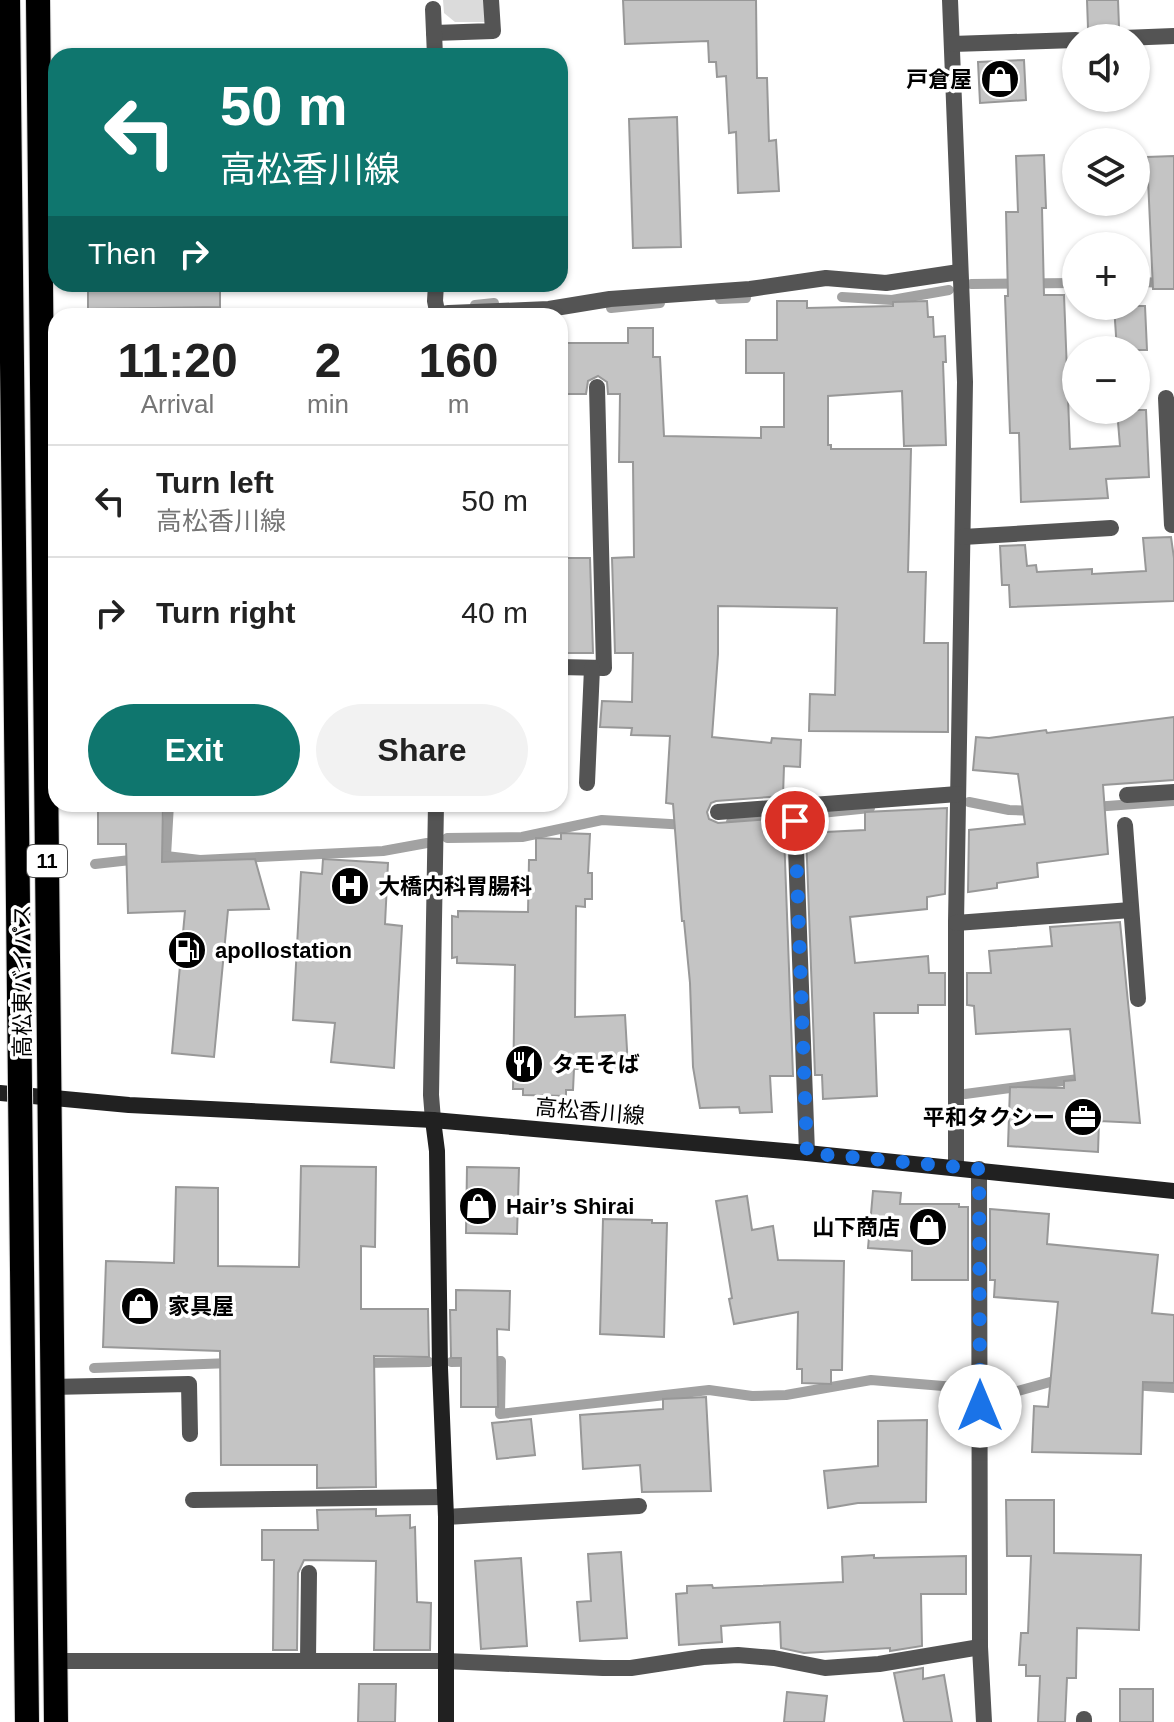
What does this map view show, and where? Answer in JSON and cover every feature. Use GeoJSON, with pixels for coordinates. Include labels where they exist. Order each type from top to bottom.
{"type":"FeatureCollection","features":[{"type":"Feature","properties":{"kind":"highway"},"geometry":{"type":"LineString","coordinates":[[8,0],[27,1722]]}},
{"type":"Feature","properties":{"kind":"highway","name":"高松東バイパス"},"geometry":{"type":"LineString","coordinates":[[38,0],[48,308]]}},
{"type":"Feature","properties":{"kind":"highway","name":"高松東バイパス"},"geometry":{"type":"LineString","coordinates":[[50,812],[51,1387],[56,1722]]}},
{"type":"Feature","properties":{"kind":"main road","name":"高松香川線"},"geometry":{"type":"LineString","coordinates":[[0,1093],[129,1105],[433,1120],[979,1169],[1174,1191]]}},
{"type":"Feature","properties":{"kind":"main road"},"geometry":{"type":"LineString","coordinates":[[433,1120],[437,1151],[446,1517],[446,1722]]}},
{"type":"Feature","properties":{"kind":"street"},"geometry":{"type":"LineString","coordinates":[[434,33],[493,31],[491,0]]}},
{"type":"Feature","properties":{"kind":"street"},"geometry":{"type":"LineString","coordinates":[[950,0],[965,382],[956,923],[956,1168]]}},
{"type":"Feature","properties":{"kind":"street"},"geometry":{"type":"LineString","coordinates":[[433,9],[435,48]]}},
{"type":"Feature","properties":{"kind":"street"},"geometry":{"type":"LineString","coordinates":[[1150,37],[1174,36]]}},
{"type":"Feature","properties":{"kind":"street"},"geometry":{"type":"LineString","coordinates":[[952,44],[1062,40]]}},
{"type":"Feature","properties":{"kind":"street"},"geometry":{"type":"LineString","coordinates":[[555,308],[610,299],[750,289],[826,278],[886,283],[959,272]]}},
{"type":"Feature","properties":{"kind":"street"},"geometry":{"type":"LineString","coordinates":[[568,667],[604,668],[597,387]]}},
{"type":"Feature","properties":{"kind":"street"},"geometry":{"type":"LineString","coordinates":[[1166,398],[1172,525]]}},
{"type":"Feature","properties":{"kind":"street"},"geometry":{"type":"LineString","coordinates":[[963,537],[1111,528]]}},
{"type":"Feature","properties":{"kind":"street"},"geometry":{"type":"LineString","coordinates":[[587,783],[592,668]]}},
{"type":"Feature","properties":{"kind":"street"},"geometry":{"type":"LineString","coordinates":[[1127,795],[1174,792]]}},
{"type":"Feature","properties":{"kind":"street"},"geometry":{"type":"LineString","coordinates":[[718,812],[958,794]]}},
{"type":"Feature","properties":{"kind":"street"},"geometry":{"type":"LineString","coordinates":[[433,1120],[436,812]]}},
{"type":"Feature","properties":{"kind":"street"},"geometry":{"type":"LineString","coordinates":[[795,821],[807,1153]]}},
{"type":"Feature","properties":{"kind":"street"},"geometry":{"type":"LineString","coordinates":[[1125,825],[1138,999]]}},
{"type":"Feature","properties":{"kind":"street"},"geometry":{"type":"LineString","coordinates":[[956,923],[1131,910]]}},
{"type":"Feature","properties":{"kind":"street"},"geometry":{"type":"LineString","coordinates":[[979,1169],[980,1647],[984,1722]]}},
{"type":"Feature","properties":{"kind":"street"},"geometry":{"type":"LineString","coordinates":[[51,1387],[189,1384],[190,1434]]}},
{"type":"Feature","properties":{"kind":"street"},"geometry":{"type":"LineString","coordinates":[[193,1500],[445,1497]]}},
{"type":"Feature","properties":{"kind":"street"},"geometry":{"type":"LineString","coordinates":[[446,1517],[639,1506]]}},
{"type":"Feature","properties":{"kind":"street"},"geometry":{"type":"LineString","coordinates":[[308,1660],[309,1573]]}},
{"type":"Feature","properties":{"kind":"street"},"geometry":{"type":"LineString","coordinates":[[54,1661],[445,1661],[631,1668],[738,1655],[825,1668],[879,1664],[980,1647]]}},
{"type":"Feature","properties":{"kind":"shaded area"},"geometry":{"type":"Polygon","coordinates":[[[443,0],[484,0],[485,22],[455,22],[444,13],[443,0]]]}},
{"type":"Feature","properties":{"kind":"building"},"geometry":{"type":"Polygon","coordinates":[[[623,0],[756,0],[757,78],[767,78],[769,141],[776,140],[779,191],[738,193],[736,132],[729,133],[726,76],[717,77],[716,62],[709,62],[708,41],[625,44],[623,0]]]}},
{"type":"Feature","properties":{"kind":"building"},"geometry":{"type":"Polygon","coordinates":[[[1087,0],[1118,0],[1119,24],[1088,24],[1087,0]]]}},
{"type":"Feature","properties":{"kind":"building"},"geometry":{"type":"Polygon","coordinates":[[[1024,60],[1026,100],[980,103],[978,62],[1024,60]]]}},
{"type":"Feature","properties":{"kind":"building"},"geometry":{"type":"Polygon","coordinates":[[[677,117],[681,247],[633,248],[629,119],[677,117]]]}},
{"type":"Feature","properties":{"kind":"building"},"geometry":{"type":"Polygon","coordinates":[[[1044,155],[1044,295],[1062,295],[1066,336],[1062,336],[1062,424],[1069,424],[1070,449],[1120,446],[1118,424],[1147,424],[1149,477],[1106,479],[1108,498],[1021,502],[1019,433],[1010,433],[1005,296],[1008,296],[1006,212],[1018,212],[1016,156],[1044,155]]]}},
{"type":"Feature","properties":{"kind":"building"},"geometry":{"type":"Polygon","coordinates":[[[1174,156],[1174,289],[1153,289],[1150,157],[1174,156]]]}},
{"type":"Feature","properties":{"kind":"building"},"geometry":{"type":"Polygon","coordinates":[[[88,292],[220,292],[220,307],[88,308],[88,292]]]}},
{"type":"Feature","properties":{"kind":"building"},"geometry":{"type":"Polygon","coordinates":[[[777,301],[807,301],[807,308],[893,306],[893,302],[927,301],[928,317],[933,317],[934,337],[945,336],[946,445],[904,446],[902,391],[828,396],[828,445],[831,449],[911,449],[908,572],[926,572],[924,643],[948,643],[948,732],[809,731],[810,694],[835,695],[837,608],[718,606],[712,737],[771,743],[772,738],[801,740],[800,767],[784,766],[783,796],[716,801],[711,803],[707,812],[709,819],[718,823],[782,818],[781,834],[784,834],[793,1076],[770,1076],[772,1112],[740,1113],[739,1107],[700,1108],[693,1067],[690,983],[673,804],[666,803],[670,736],[631,735],[632,728],[600,727],[602,701],[632,702],[633,653],[615,653],[612,558],[634,557],[633,462],[619,462],[620,394],[608,394],[607,382],[598,376],[588,381],[586,394],[568,394],[568,343],[628,343],[628,328],[653,328],[653,357],[660,357],[664,436],[761,438],[761,427],[784,427],[784,373],[746,373],[746,340],[777,340],[777,301]]]}},
{"type":"Feature","properties":{"kind":"building"},"geometry":{"type":"Polygon","coordinates":[[[1115,320],[1146,320],[1146,336],[1116,336],[1115,320]]]}},
{"type":"Feature","properties":{"kind":"building"},"geometry":{"type":"Polygon","coordinates":[[[1171,537],[1174,601],[1010,607],[1009,585],[1002,585],[1000,546],[1025,545],[1027,566],[1036,565],[1037,572],[1092,569],[1092,574],[1146,571],[1143,538],[1171,537]]]}},
{"type":"Feature","properties":{"kind":"building"},"geometry":{"type":"Polygon","coordinates":[[[568,558],[590,558],[593,653],[568,653],[568,558]]]}},
{"type":"Feature","properties":{"kind":"building"},"geometry":{"type":"Polygon","coordinates":[[[1174,717],[1174,780],[1103,785],[1108,854],[1037,863],[1038,877],[997,883],[997,888],[968,892],[969,830],[1025,824],[1018,774],[973,770],[976,737],[1046,730],[1047,733],[1174,717]]]}},
{"type":"Feature","properties":{"kind":"building"},"geometry":{"type":"Polygon","coordinates":[[[947,808],[945,894],[927,897],[927,909],[850,917],[855,963],[928,956],[929,973],[945,973],[945,1005],[918,1005],[918,1013],[874,1013],[877,1096],[823,1099],[822,1075],[815,1075],[806,833],[865,830],[865,812],[947,808]]]}},
{"type":"Feature","properties":{"kind":"building"},"geometry":{"type":"Polygon","coordinates":[[[98,812],[163,812],[162,862],[255,859],[269,909],[228,910],[214,1057],[172,1053],[185,911],[128,913],[126,844],[98,844],[98,812]]]}},
{"type":"Feature","properties":{"kind":"building"},"geometry":{"type":"Polygon","coordinates":[[[561,833],[590,834],[588,873],[592,873],[592,899],[585,899],[585,907],[576,906],[575,1017],[625,1015],[628,1067],[574,1069],[573,1090],[566,1090],[566,1096],[523,1095],[523,1089],[513,1089],[515,965],[457,963],[457,957],[452,958],[452,916],[458,917],[458,911],[528,912],[529,860],[536,860],[536,838],[561,839],[561,833]]]}},
{"type":"Feature","properties":{"kind":"building"},"geometry":{"type":"Polygon","coordinates":[[[323,859],[388,863],[385,924],[402,926],[394,1068],[331,1062],[335,1023],[293,1020],[301,872],[322,874],[323,859]]]}},
{"type":"Feature","properties":{"kind":"building"},"geometry":{"type":"Polygon","coordinates":[[[1120,922],[1140,1123],[1099,1121],[1098,1152],[1008,1146],[1010,1087],[1064,1088],[1064,1081],[1075,1080],[1070,1029],[976,1034],[974,1006],[967,1005],[967,973],[991,973],[989,951],[1052,946],[1050,927],[1120,922]]]}},
{"type":"Feature","properties":{"kind":"building"},"geometry":{"type":"Polygon","coordinates":[[[301,1166],[376,1167],[375,1247],[361,1246],[361,1309],[428,1309],[429,1357],[374,1356],[376,1487],[317,1488],[317,1465],[221,1465],[220,1351],[103,1347],[106,1261],[174,1263],[176,1187],[218,1188],[218,1266],[299,1267],[301,1166]]]}},
{"type":"Feature","properties":{"kind":"building"},"geometry":{"type":"Polygon","coordinates":[[[467,1167],[519,1168],[517,1234],[466,1233],[467,1167]]]}},
{"type":"Feature","properties":{"kind":"building"},"geometry":{"type":"Polygon","coordinates":[[[873,1191],[901,1193],[900,1204],[959,1204],[959,1207],[968,1207],[968,1280],[912,1280],[912,1251],[868,1248],[873,1191]]]}},
{"type":"Feature","properties":{"kind":"building"},"geometry":{"type":"Polygon","coordinates":[[[747,1196],[752,1230],[773,1226],[778,1260],[844,1261],[842,1370],[831,1370],[831,1384],[802,1383],[802,1369],[797,1369],[798,1312],[734,1324],[716,1201],[747,1196]]]}},
{"type":"Feature","properties":{"kind":"building"},"geometry":{"type":"Polygon","coordinates":[[[990,1209],[1049,1214],[1047,1244],[1158,1255],[1152,1313],[1174,1315],[1174,1383],[1143,1382],[1141,1454],[1032,1452],[1034,1406],[1048,1407],[1058,1302],[994,1297],[995,1280],[990,1280],[990,1209]]]}},
{"type":"Feature","properties":{"kind":"building"},"geometry":{"type":"Polygon","coordinates":[[[603,1219],[667,1223],[664,1337],[600,1334],[603,1219]]]}},
{"type":"Feature","properties":{"kind":"building"},"geometry":{"type":"Polygon","coordinates":[[[456,1290],[510,1291],[509,1330],[497,1329],[498,1407],[461,1407],[461,1358],[451,1358],[450,1310],[456,1310],[456,1290]]]}},
{"type":"Feature","properties":{"kind":"building"},"geometry":{"type":"Polygon","coordinates":[[[706,1397],[711,1491],[642,1492],[640,1465],[583,1469],[580,1415],[663,1409],[663,1399],[706,1397]]]}},
{"type":"Feature","properties":{"kind":"building"},"geometry":{"type":"Polygon","coordinates":[[[531,1419],[535,1455],[497,1459],[492,1423],[531,1419]]]}},
{"type":"Feature","properties":{"kind":"building"},"geometry":{"type":"Polygon","coordinates":[[[927,1420],[926,1502],[858,1503],[828,1508],[824,1471],[878,1466],[878,1421],[927,1420]]]}},
{"type":"Feature","properties":{"kind":"building"},"geometry":{"type":"Polygon","coordinates":[[[1006,1500],[1054,1500],[1054,1553],[1141,1555],[1139,1630],[1077,1628],[1076,1678],[1067,1678],[1065,1722],[1038,1722],[1040,1676],[1026,1676],[1026,1665],[1019,1665],[1021,1633],[1028,1633],[1031,1556],[1007,1556],[1006,1500]]]}},
{"type":"Feature","properties":{"kind":"building"},"geometry":{"type":"Polygon","coordinates":[[[376,1509],[376,1516],[410,1515],[410,1528],[415,1527],[417,1602],[431,1603],[430,1650],[374,1650],[376,1561],[304,1560],[298,1573],[297,1650],[273,1650],[274,1560],[262,1560],[262,1530],[318,1530],[317,1510],[376,1509]]]}},
{"type":"Feature","properties":{"kind":"building"},"geometry":{"type":"Polygon","coordinates":[[[621,1552],[627,1638],[580,1641],[577,1602],[591,1601],[588,1554],[621,1552]]]}},
{"type":"Feature","properties":{"kind":"building"},"geometry":{"type":"Polygon","coordinates":[[[874,1555],[874,1558],[966,1556],[966,1594],[921,1594],[922,1646],[890,1651],[890,1648],[804,1653],[781,1648],[780,1622],[721,1626],[722,1642],[679,1645],[676,1594],[687,1593],[687,1586],[712,1585],[713,1588],[843,1582],[842,1557],[874,1555]]]}},
{"type":"Feature","properties":{"kind":"building"},"geometry":{"type":"Polygon","coordinates":[[[521,1558],[527,1646],[481,1649],[475,1561],[521,1558]]]}},
{"type":"Feature","properties":{"kind":"building"},"geometry":{"type":"Polygon","coordinates":[[[923,1668],[923,1679],[944,1675],[952,1722],[904,1722],[894,1673],[923,1668]]]}},
{"type":"Feature","properties":{"kind":"building"},"geometry":{"type":"Polygon","coordinates":[[[359,1684],[396,1684],[395,1722],[358,1722],[359,1684]]]}},
{"type":"Feature","properties":{"kind":"building"},"geometry":{"type":"Polygon","coordinates":[[[1120,1689],[1153,1689],[1153,1722],[1120,1722],[1120,1689]]]}},
{"type":"Feature","properties":{"kind":"building"},"geometry":{"type":"Polygon","coordinates":[[[787,1692],[827,1696],[824,1722],[784,1722],[787,1692]]]}},
{"type":"Feature","properties":{"kind":"waterway"},"geometry":{"type":"LineString","coordinates":[[1150,282],[1174,283]]}},
{"type":"Feature","properties":{"kind":"waterway"},"geometry":{"type":"LineString","coordinates":[[971,284],[1062,283]]}},
{"type":"Feature","properties":{"kind":"waterway"},"geometry":{"type":"LineString","coordinates":[[842,297],[892,300],[949,290]]}},
{"type":"Feature","properties":{"kind":"waterway"},"geometry":{"type":"LineString","coordinates":[[720,299],[746,298]]}},
{"type":"Feature","properties":{"kind":"waterway"},"geometry":{"type":"LineString","coordinates":[[475,305],[494,303]]}},
{"type":"Feature","properties":{"kind":"waterway"},"geometry":{"type":"LineString","coordinates":[[611,308],[660,303]]}},
{"type":"Feature","properties":{"kind":"waterway"},"geometry":{"type":"LineString","coordinates":[[1094,807],[1174,801]]}},
{"type":"Feature","properties":{"kind":"waterway"},"geometry":{"type":"LineString","coordinates":[[969,802],[1009,810],[1034,811]]}},
{"type":"Feature","properties":{"kind":"waterway"},"geometry":{"type":"LineString","coordinates":[[731,822],[870,808]]}},
{"type":"Feature","properties":{"kind":"waterway"},"geometry":{"type":"LineString","coordinates":[[166,856],[169,812]]}},
{"type":"Feature","properties":{"kind":"waterway"},"geometry":{"type":"LineString","coordinates":[[447,838],[522,837],[602,820],[687,825]]}},
{"type":"Feature","properties":{"kind":"waterway"},"geometry":{"type":"LineString","coordinates":[[95,864],[166,856],[200,860],[383,851],[427,843]]}},
{"type":"Feature","properties":{"kind":"waterway"},"geometry":{"type":"LineString","coordinates":[[965,1094],[1086,1078]]}},
{"type":"Feature","properties":{"kind":"waterway"},"geometry":{"type":"LineString","coordinates":[[451,1362],[501,1361],[500,1414],[709,1390],[752,1396],[786,1395],[871,1380],[967,1388]]}},
{"type":"Feature","properties":{"kind":"waterway"},"geometry":{"type":"LineString","coordinates":[[363,1363],[429,1362]]}},
{"type":"Feature","properties":{"kind":"waterway"},"geometry":{"type":"LineString","coordinates":[[94,1368],[231,1363]]}},
{"type":"Feature","properties":{"kind":"waterway"},"geometry":{"type":"LineString","coordinates":[[989,1390],[1014,1392],[1061,1379]]}},
{"type":"Feature","properties":{"kind":"waterway"},"geometry":{"type":"LineString","coordinates":[[1133,1385],[1174,1388]]}},
{"type":"Feature","properties":{"kind":"place","name":"戸倉屋"},"geometry":{"type":"Point","coordinates":[1000,79]}},
{"type":"Feature","properties":{"kind":"place","name":"大橋内科胃腸科"},"geometry":{"type":"Point","coordinates":[350,886]}},
{"type":"Feature","properties":{"kind":"place","name":"apollostation"},"geometry":{"type":"Point","coordinates":[187,950]}},
{"type":"Feature","properties":{"kind":"place","name":"タモそば"},"geometry":{"type":"Point","coordinates":[524,1064]}},
{"type":"Feature","properties":{"kind":"place","name":"平和タクシー"},"geometry":{"type":"Point","coordinates":[1083,1117]}},
{"type":"Feature","properties":{"kind":"place","name":"Hair’s Shirai"},"geometry":{"type":"Point","coordinates":[478,1206]}},
{"type":"Feature","properties":{"kind":"place","name":"山下商店"},"geometry":{"type":"Point","coordinates":[928,1227]}},
{"type":"Feature","properties":{"kind":"place","name":"家具屋"},"geometry":{"type":"Point","coordinates":[140,1306]}},
{"type":"Feature","properties":{"kind":"route"},"geometry":{"type":"LineString","coordinates":[[795,821],[807,1153],[979,1169],[980,1406]]}}]}
